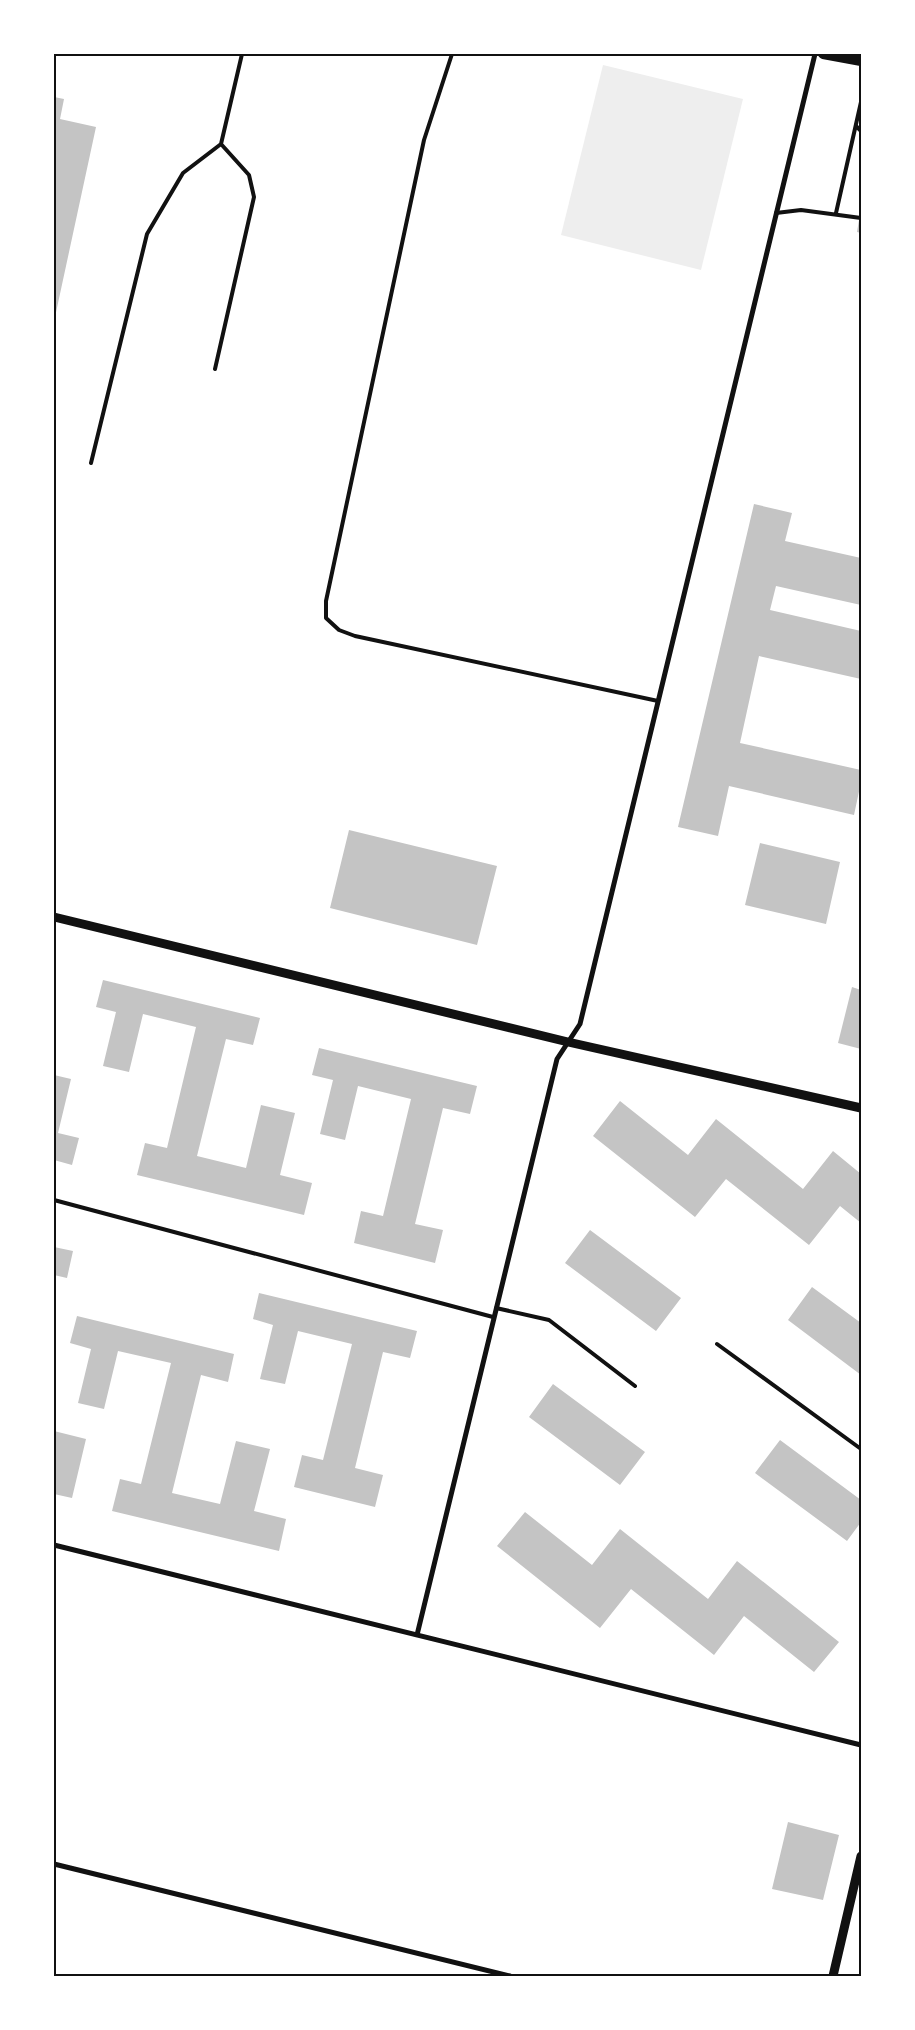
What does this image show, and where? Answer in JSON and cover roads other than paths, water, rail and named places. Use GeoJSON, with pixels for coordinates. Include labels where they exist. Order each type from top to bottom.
{"type":"FeatureCollection","features":[{"type":"Feature","properties":{"kind":"main road"},"geometry":{"type":"LineString","coordinates":[[823,54],[861,61]]}},
{"type":"Feature","properties":{"kind":"street"},"geometry":{"type":"LineString","coordinates":[[417,1635],[557,1059],[580,1024],[815,54]]}},
{"type":"Feature","properties":{"kind":"street"},"geometry":{"type":"LineString","coordinates":[[54,917],[568,1042],[861,1108]]}},
{"type":"Feature","properties":{"kind":"street"},"geometry":{"type":"LineString","coordinates":[[54,1545],[861,1745]]}},
{"type":"Feature","properties":{"kind":"street"},"geometry":{"type":"LineString","coordinates":[[833,1976],[861,1856]]}},
{"type":"Feature","properties":{"kind":"street"},"geometry":{"type":"LineString","coordinates":[[54,1864],[510,1976]]}},
{"type":"Feature","properties":{"kind":"lane"},"geometry":{"type":"LineString","coordinates":[[91,463],[147,234],[183,173],[221,144],[242,54]]}},
{"type":"Feature","properties":{"kind":"lane"},"geometry":{"type":"LineString","coordinates":[[452,54],[424,140],[326,601],[326,618],[339,630],[355,636],[658,701]]}},
{"type":"Feature","properties":{"kind":"lane"},"geometry":{"type":"LineString","coordinates":[[836,213],[861,102]]}},
{"type":"Feature","properties":{"kind":"lane"},"geometry":{"type":"LineString","coordinates":[[856,126],[861,131]]}},
{"type":"Feature","properties":{"kind":"lane"},"geometry":{"type":"LineString","coordinates":[[215,369],[254,197],[249,175],[221,144]]}},
{"type":"Feature","properties":{"kind":"lane"},"geometry":{"type":"LineString","coordinates":[[776,213],[801,210],[836,213],[861,218]]}},
{"type":"Feature","properties":{"kind":"lane"},"geometry":{"type":"LineString","coordinates":[[54,1200],[413,1298],[494,1317]]}},
{"type":"Feature","properties":{"kind":"lane"},"geometry":{"type":"LineString","coordinates":[[496,1308],[549,1320],[634,1386]]}},
{"type":"Feature","properties":{"kind":"lane"},"geometry":{"type":"LineString","coordinates":[[717,1344],[861,1449]]}}]}
